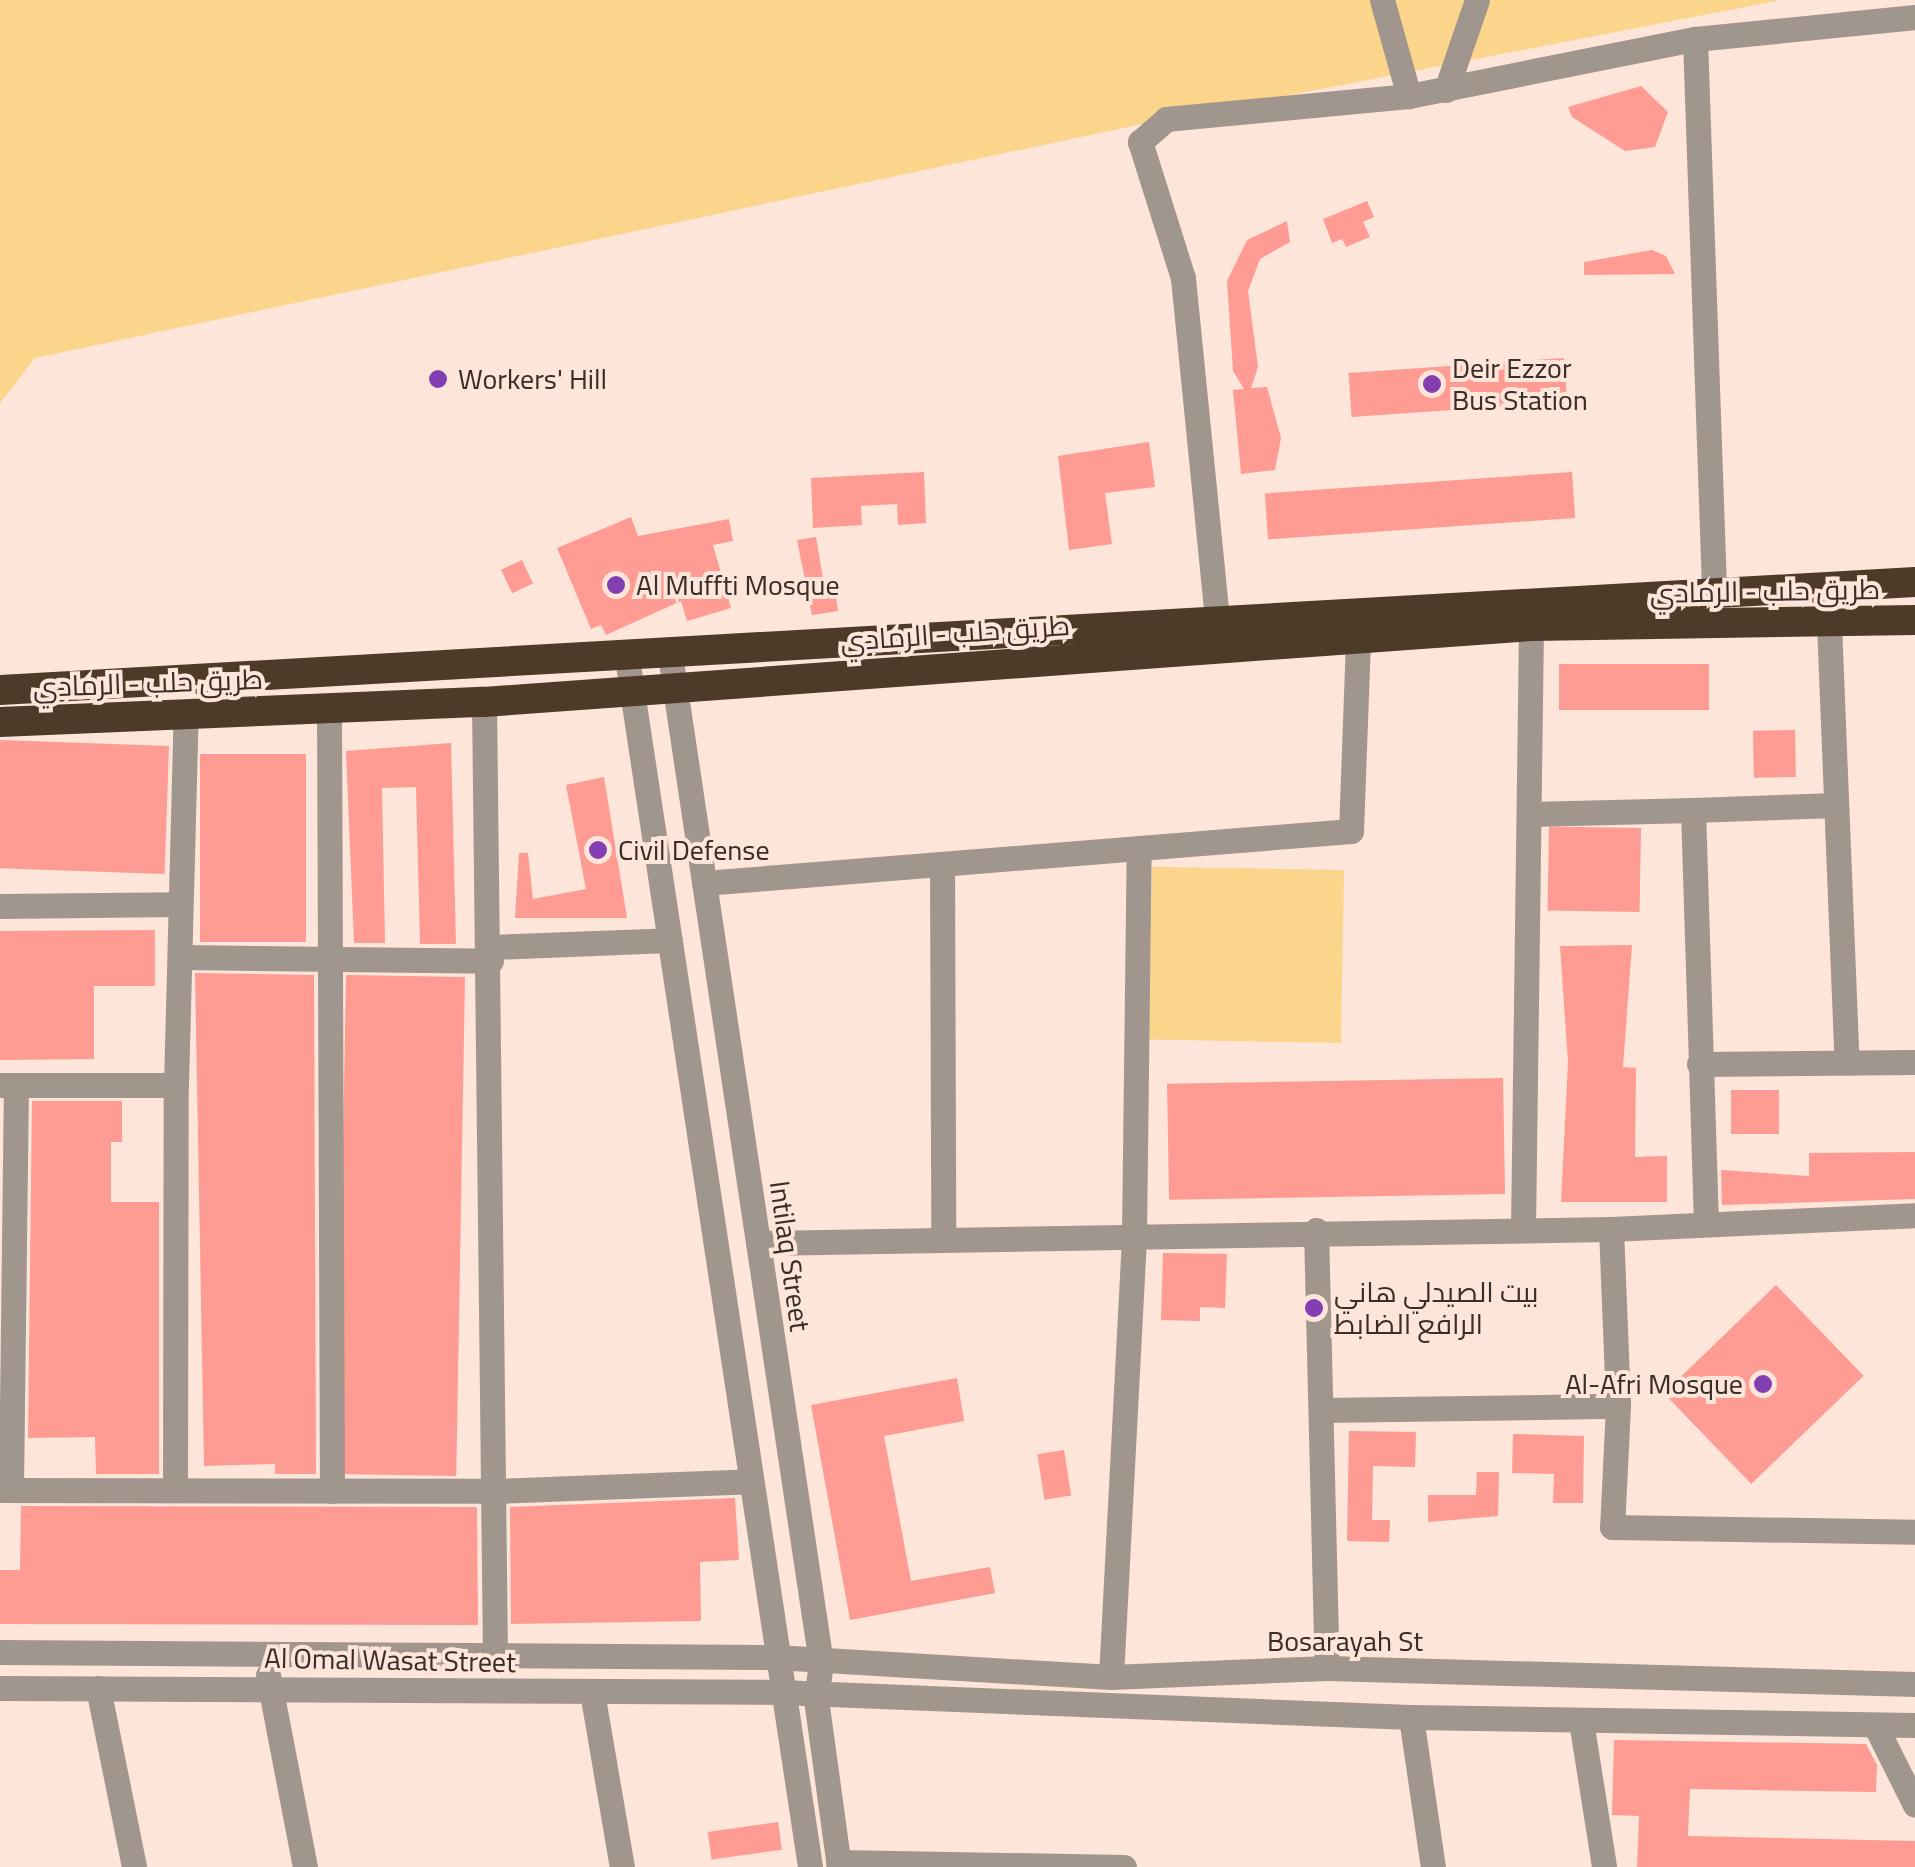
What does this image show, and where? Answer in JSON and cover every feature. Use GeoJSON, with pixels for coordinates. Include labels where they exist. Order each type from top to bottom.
{"type":"FeatureCollection","features":[{"type":"Feature","properties":{"kind":"highway","name":"طريق حلب - الرمادي"},"geometry":{"type":"LineString","coordinates":[[0,690],[626,658],[1714,589],[1915,582]]}},
{"type":"Feature","properties":{"kind":"highway","name":"طريق حلب - الرمادي"},"geometry":{"type":"LineString","coordinates":[[0,722],[484,702],[1531,626],[1915,620]]}},
{"type":"Feature","properties":{"kind":"street"},"geometry":{"type":"LineString","coordinates":[[1382,0],[1409,96]]}},
{"type":"Feature","properties":{"kind":"street"},"geometry":{"type":"LineString","coordinates":[[1446,90],[1477,0]]}},
{"type":"Feature","properties":{"kind":"street"},"geometry":{"type":"LineString","coordinates":[[1217,619],[1183,278],[1140,142],[1166,119],[1409,96],[1695,39],[1915,17]]}},
{"type":"Feature","properties":{"kind":"street"},"geometry":{"type":"LineString","coordinates":[[1695,39],[1714,589]]}},
{"type":"Feature","properties":{"kind":"street"},"geometry":{"type":"LineString","coordinates":[[1829,624],[1848,1063]]}},
{"type":"Feature","properties":{"kind":"street"},"geometry":{"type":"LineString","coordinates":[[1523,1230],[1531,626]]}},
{"type":"Feature","properties":{"kind":"street"},"geometry":{"type":"LineString","coordinates":[[704,883],[1350,831],[1358,636]]}},
{"type":"Feature","properties":{"kind":"street","name":"Intilaq Street"},"geometry":{"type":"LineString","coordinates":[[670,655],[820,1663],[816,1698],[838,1864]]}},
{"type":"Feature","properties":{"kind":"street"},"geometry":{"type":"LineString","coordinates":[[626,658],[751,1482],[779,1692],[810,1867]]}},
{"type":"Feature","properties":{"kind":"street"},"geometry":{"type":"LineString","coordinates":[[484,702],[491,954],[495,1653]]}},
{"type":"Feature","properties":{"kind":"street"},"geometry":{"type":"LineString","coordinates":[[328,709],[332,1490]]}},
{"type":"Feature","properties":{"kind":"street"},"geometry":{"type":"LineString","coordinates":[[175,1490],[176,1085],[186,713]]}},
{"type":"Feature","properties":{"kind":"street"},"geometry":{"type":"LineString","coordinates":[[1530,814],[1836,805]]}},
{"type":"Feature","properties":{"kind":"street"},"geometry":{"type":"LineString","coordinates":[[1693,810],[1706,1222]]}},
{"type":"Feature","properties":{"kind":"street"},"geometry":{"type":"LineString","coordinates":[[1112,1676],[1134,1235],[1139,848]]}},
{"type":"Feature","properties":{"kind":"street"},"geometry":{"type":"LineString","coordinates":[[942,865],[943,1239]]}},
{"type":"Feature","properties":{"kind":"street"},"geometry":{"type":"LineString","coordinates":[[0,906],[179,904]]}},
{"type":"Feature","properties":{"kind":"street"},"geometry":{"type":"LineString","coordinates":[[181,957],[491,954],[670,940]]}},
{"type":"Feature","properties":{"kind":"street"},"geometry":{"type":"LineString","coordinates":[[1699,1064],[1915,1062]]}},
{"type":"Feature","properties":{"kind":"street"},"geometry":{"type":"LineString","coordinates":[[176,1085],[8,1085],[5,1490],[496,1490],[751,1482]]}},
{"type":"Feature","properties":{"kind":"street"},"geometry":{"type":"LineString","coordinates":[[758,1243],[1316,1230],[1611,1229],[1915,1215]]}},
{"type":"Feature","properties":{"kind":"street"},"geometry":{"type":"LineString","coordinates":[[1611,1229],[1618,1406],[1612,1527],[1915,1532]]}},
{"type":"Feature","properties":{"kind":"street"},"geometry":{"type":"LineString","coordinates":[[1316,1230],[1326,1668]]}},
{"type":"Feature","properties":{"kind":"street"},"geometry":{"type":"LineString","coordinates":[[1321,1410],[1618,1406]]}},
{"type":"Feature","properties":{"kind":"street","name":"Al Omal Wasat Street"},"geometry":{"type":"LineString","coordinates":[[0,1652],[776,1657]]}},
{"type":"Feature","properties":{"kind":"street"},"geometry":{"type":"LineString","coordinates":[[264,1656],[305,1867]]}},
{"type":"Feature","properties":{"kind":"street","name":"Bosarayah St"},"geometry":{"type":"LineString","coordinates":[[776,1657],[820,1663],[1112,1676],[1326,1668],[1915,1684]]}},
{"type":"Feature","properties":{"kind":"street","name":"Al Omal Wasat Street"},"geometry":{"type":"LineString","coordinates":[[0,1688],[779,1692]]}},
{"type":"Feature","properties":{"kind":"street"},"geometry":{"type":"LineString","coordinates":[[98,1688],[134,1867]]}},
{"type":"Feature","properties":{"kind":"street"},"geometry":{"type":"LineString","coordinates":[[592,1692],[622,1867]]}},
{"type":"Feature","properties":{"kind":"street"},"geometry":{"type":"LineString","coordinates":[[779,1692],[816,1698],[1411,1717],[1915,1726]]}},
{"type":"Feature","properties":{"kind":"street"},"geometry":{"type":"LineString","coordinates":[[1411,1717],[1433,1867]]}},
{"type":"Feature","properties":{"kind":"street"},"geometry":{"type":"LineString","coordinates":[[1581,1722],[1604,1867]]}},
{"type":"Feature","properties":{"kind":"street"},"geometry":{"type":"LineString","coordinates":[[1875,1725],[1915,1805]]}},
{"type":"Feature","properties":{"kind":"street"},"geometry":{"type":"LineString","coordinates":[[838,1864],[1124,1867]]}},
{"type":"Feature","properties":{"kind":"shaded area"},"geometry":{"type":"Polygon","coordinates":[[[0,0],[1781,0],[1166,119],[35,358],[0,403],[0,0]]]}},
{"type":"Feature","properties":{"kind":"shaded area"},"geometry":{"type":"Polygon","coordinates":[[[1152,867],[1344,870],[1341,1043],[1149,1040],[1152,867]]]}},
{"type":"Feature","properties":{"kind":"building"},"geometry":{"type":"Polygon","coordinates":[[[1641,86],[1668,112],[1655,147],[1625,151],[1572,117],[1568,107],[1641,86]]]}},
{"type":"Feature","properties":{"kind":"building"},"geometry":{"type":"Polygon","coordinates":[[[1367,201],[1374,217],[1363,222],[1370,237],[1346,247],[1342,239],[1332,243],[1323,219],[1367,201]]]}},
{"type":"Feature","properties":{"kind":"building"},"geometry":{"type":"Polygon","coordinates":[[[1287,221],[1290,242],[1260,259],[1248,291],[1258,367],[1251,388],[1267,387],[1281,438],[1275,470],[1241,474],[1233,390],[1244,389],[1233,371],[1227,281],[1247,240],[1287,221]]]}},
{"type":"Feature","properties":{"kind":"building"},"geometry":{"type":"Polygon","coordinates":[[[1652,250],[1666,256],[1675,274],[1584,275],[1584,262],[1652,250]]]}},
{"type":"Feature","properties":{"kind":"building"},"geometry":{"type":"Polygon","coordinates":[[[1564,358],[1567,402],[1352,417],[1349,373],[1564,358]]]}},
{"type":"Feature","properties":{"kind":"building"},"geometry":{"type":"Polygon","coordinates":[[[1149,442],[1155,487],[1105,493],[1112,544],[1069,550],[1058,456],[1149,442]]]}},
{"type":"Feature","properties":{"kind":"building"},"geometry":{"type":"Polygon","coordinates":[[[924,472],[926,523],[898,525],[897,504],[861,506],[862,525],[813,528],[811,478],[924,472]]]}},
{"type":"Feature","properties":{"kind":"building"},"geometry":{"type":"Polygon","coordinates":[[[1572,472],[1575,518],[1268,539],[1265,493],[1572,472]]]}},
{"type":"Feature","properties":{"kind":"building"},"geometry":{"type":"Polygon","coordinates":[[[631,517],[638,536],[729,519],[733,541],[713,545],[731,608],[687,621],[681,601],[606,635],[601,625],[591,629],[557,548],[631,517]]]}},
{"type":"Feature","properties":{"kind":"building"},"geometry":{"type":"Polygon","coordinates":[[[816,537],[825,591],[835,590],[838,611],[812,615],[797,540],[816,537]]]}},
{"type":"Feature","properties":{"kind":"building"},"geometry":{"type":"Polygon","coordinates":[[[522,560],[533,584],[512,593],[501,570],[522,560]]]}},
{"type":"Feature","properties":{"kind":"building"},"geometry":{"type":"Polygon","coordinates":[[[1559,664],[1709,664],[1709,710],[1559,710],[1559,664]]]}},
{"type":"Feature","properties":{"kind":"building"},"geometry":{"type":"Polygon","coordinates":[[[1795,730],[1796,777],[1754,778],[1753,731],[1795,730]]]}},
{"type":"Feature","properties":{"kind":"building"},"geometry":{"type":"Polygon","coordinates":[[[0,740],[169,746],[165,874],[0,868],[0,740]]]}},
{"type":"Feature","properties":{"kind":"building"},"geometry":{"type":"Polygon","coordinates":[[[451,743],[456,944],[420,944],[416,787],[382,788],[385,943],[354,943],[346,751],[451,743]]]}},
{"type":"Feature","properties":{"kind":"building"},"geometry":{"type":"Polygon","coordinates":[[[200,754],[306,754],[306,942],[200,942],[200,754]]]}},
{"type":"Feature","properties":{"kind":"building"},"geometry":{"type":"Polygon","coordinates":[[[604,777],[627,918],[515,918],[519,853],[528,853],[533,899],[586,889],[566,785],[604,777]]]}},
{"type":"Feature","properties":{"kind":"building"},"geometry":{"type":"Polygon","coordinates":[[[1549,826],[1641,828],[1640,912],[1548,910],[1549,826]]]}},
{"type":"Feature","properties":{"kind":"building"},"geometry":{"type":"Polygon","coordinates":[[[155,930],[155,986],[94,986],[94,1059],[0,1060],[0,931],[155,930]]]}},
{"type":"Feature","properties":{"kind":"building"},"geometry":{"type":"Polygon","coordinates":[[[1632,945],[1623,1067],[1636,1068],[1635,1157],[1667,1156],[1667,1202],[1561,1202],[1568,1062],[1560,946],[1632,945]]]}},
{"type":"Feature","properties":{"kind":"building"},"geometry":{"type":"Polygon","coordinates":[[[195,973],[314,975],[316,1474],[275,1474],[275,1464],[204,1466],[195,973]]]}},
{"type":"Feature","properties":{"kind":"building"},"geometry":{"type":"Polygon","coordinates":[[[346,975],[465,977],[456,1476],[337,1474],[346,975]]]}},
{"type":"Feature","properties":{"kind":"building"},"geometry":{"type":"Polygon","coordinates":[[[1503,1078],[1505,1194],[1169,1200],[1167,1084],[1503,1078]]]}},
{"type":"Feature","properties":{"kind":"building"},"geometry":{"type":"Polygon","coordinates":[[[1731,1090],[1779,1090],[1779,1134],[1731,1134],[1731,1090]]]}},
{"type":"Feature","properties":{"kind":"building"},"geometry":{"type":"Polygon","coordinates":[[[32,1101],[122,1101],[122,1142],[111,1142],[111,1202],[159,1202],[159,1474],[96,1474],[95,1437],[28,1438],[32,1101]]]}},
{"type":"Feature","properties":{"kind":"building"},"geometry":{"type":"Polygon","coordinates":[[[1915,1152],[1915,1199],[1722,1205],[1721,1170],[1809,1176],[1809,1153],[1915,1152]]]}},
{"type":"Feature","properties":{"kind":"building"},"geometry":{"type":"Polygon","coordinates":[[[1163,1253],[1227,1254],[1225,1308],[1200,1307],[1200,1321],[1161,1320],[1163,1253]]]}},
{"type":"Feature","properties":{"kind":"building","name":"Al-Afri Mosque"},"geometry":{"type":"Polygon","coordinates":[[[1776,1285],[1864,1376],[1751,1484],[1664,1393],[1776,1285]]]}},
{"type":"Feature","properties":{"kind":"building"},"geometry":{"type":"Polygon","coordinates":[[[957,1378],[964,1421],[884,1436],[911,1581],[990,1567],[995,1593],[850,1620],[811,1405],[957,1378]]]}},
{"type":"Feature","properties":{"kind":"building"},"geometry":{"type":"Polygon","coordinates":[[[1349,1431],[1416,1432],[1415,1467],[1373,1466],[1372,1520],[1390,1520],[1389,1542],[1347,1541],[1349,1431]]]}},
{"type":"Feature","properties":{"kind":"building"},"geometry":{"type":"Polygon","coordinates":[[[1513,1434],[1584,1436],[1583,1503],[1553,1503],[1554,1474],[1512,1473],[1513,1434]]]}},
{"type":"Feature","properties":{"kind":"building"},"geometry":{"type":"Polygon","coordinates":[[[1064,1450],[1071,1495],[1045,1500],[1037,1454],[1064,1450]]]}},
{"type":"Feature","properties":{"kind":"building"},"geometry":{"type":"Polygon","coordinates":[[[1477,1472],[1499,1472],[1498,1516],[1428,1522],[1428,1495],[1476,1495],[1477,1472]]]}},
{"type":"Feature","properties":{"kind":"building"},"geometry":{"type":"Polygon","coordinates":[[[735,1498],[739,1560],[700,1562],[701,1621],[511,1624],[510,1507],[735,1498]]]}},
{"type":"Feature","properties":{"kind":"building"},"geometry":{"type":"Polygon","coordinates":[[[21,1506],[477,1507],[478,1625],[0,1624],[0,1570],[20,1570],[21,1506]]]}},
{"type":"Feature","properties":{"kind":"building"},"geometry":{"type":"Polygon","coordinates":[[[1614,1740],[1866,1744],[1877,1765],[1876,1792],[1690,1789],[1688,1836],[1915,1841],[1915,1867],[1637,1867],[1639,1816],[1612,1815],[1614,1740]]]}},
{"type":"Feature","properties":{"kind":"building"},"geometry":{"type":"Polygon","coordinates":[[[778,1822],[782,1850],[712,1860],[708,1832],[778,1822]]]}},
{"type":"Feature","properties":{"kind":"place","name":"Workers' Hill"},"geometry":{"type":"Point","coordinates":[438,379]}},
{"type":"Feature","properties":{"kind":"place","name":"Deir Ezzor Bus Station"},"geometry":{"type":"Point","coordinates":[1432,384]}},
{"type":"Feature","properties":{"kind":"place","name":"Al Muffti Mosque"},"geometry":{"type":"Point","coordinates":[616,585]}},
{"type":"Feature","properties":{"kind":"place","name":"Civil Defense"},"geometry":{"type":"Point","coordinates":[598,850]}},
{"type":"Feature","properties":{"kind":"place","name":"بيت الصيدلي هاني الرافع الضابط"},"geometry":{"type":"Point","coordinates":[1314,1308]}},
{"type":"Feature","properties":{"kind":"place","name":"Al-Afri Mosque"},"geometry":{"type":"Point","coordinates":[1763,1384]}}]}
